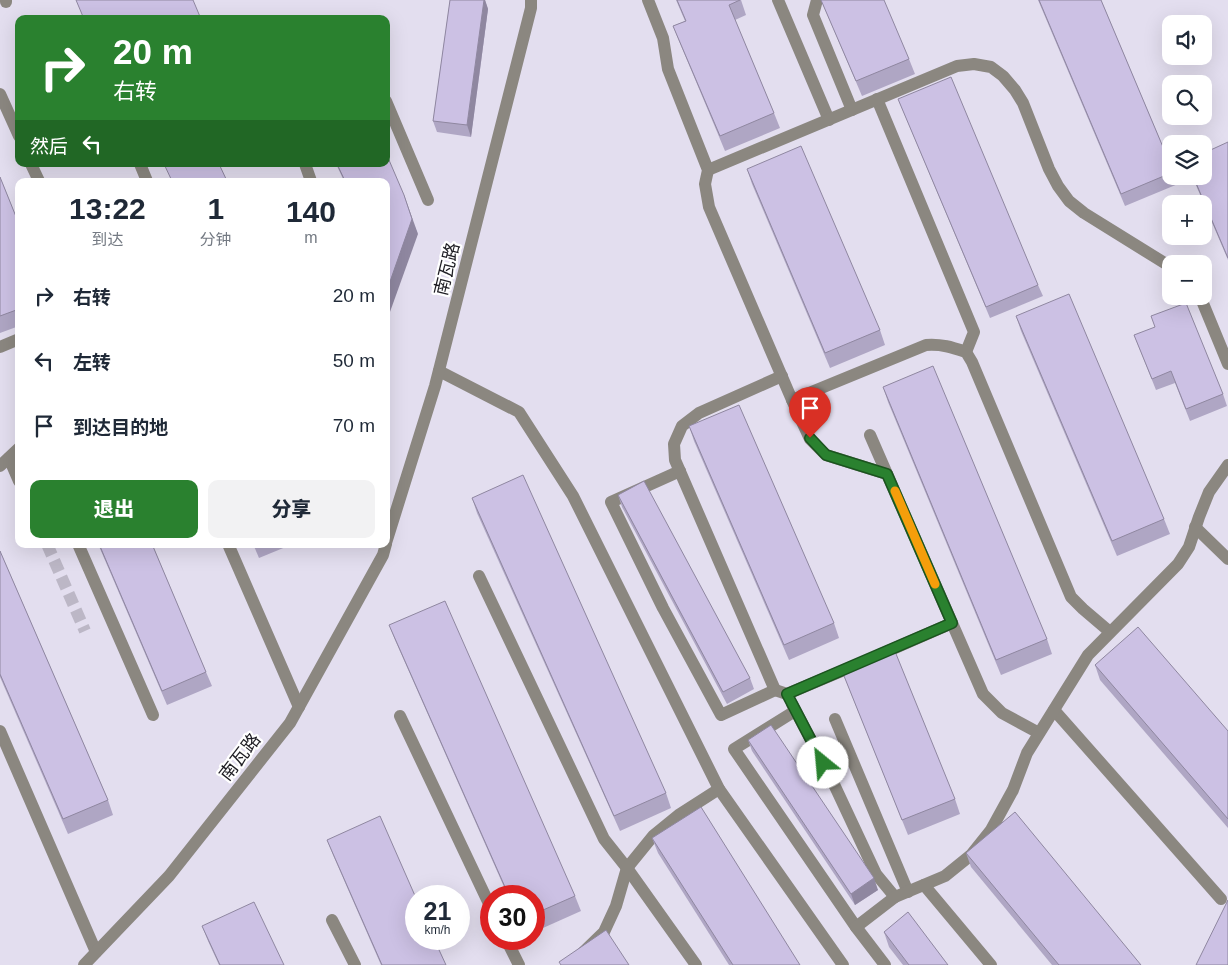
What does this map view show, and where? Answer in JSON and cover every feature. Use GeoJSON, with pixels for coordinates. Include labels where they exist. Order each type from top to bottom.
{"type":"FeatureCollection","features":[{"type":"Feature","properties":{"kind":"street","name":"南瓦路"},"geometry":{"type":"LineString","coordinates":[[390,531],[439,371],[531,8],[531,0]]}},
{"type":"Feature","properties":{"kind":"street"},"geometry":{"type":"LineString","coordinates":[[648,0],[663,38],[668,69],[708,170],[705,184],[709,206],[810,438],[826,455],[887,474]]}},
{"type":"Feature","properties":{"kind":"street"},"geometry":{"type":"LineString","coordinates":[[778,0],[829,120]]}},
{"type":"Feature","properties":{"kind":"street"},"geometry":{"type":"LineString","coordinates":[[816,0],[813,15],[852,110]]}},
{"type":"Feature","properties":{"kind":"street"},"geometry":{"type":"LineString","coordinates":[[708,170],[957,66],[974,64],[991,67],[1003,76],[1023,103],[1049,169],[1069,201],[1162,261]]}},
{"type":"Feature","properties":{"kind":"street"},"geometry":{"type":"LineString","coordinates":[[0,94],[15,127]]}},
{"type":"Feature","properties":{"kind":"street"},"geometry":{"type":"LineString","coordinates":[[878,99],[974,332],[966,352]]}},
{"type":"Feature","properties":{"kind":"street"},"geometry":{"type":"LineString","coordinates":[[390,110],[428,200]]}},
{"type":"Feature","properties":{"kind":"street"},"geometry":{"type":"LineString","coordinates":[[1204,305],[1228,364]]}},
{"type":"Feature","properties":{"kind":"street"},"geometry":{"type":"LineString","coordinates":[[0,347],[15,341]]}},
{"type":"Feature","properties":{"kind":"street"},"geometry":{"type":"LineString","coordinates":[[792,400],[926,345],[938,344],[966,352],[976,371],[1071,597],[1110,632]]}},
{"type":"Feature","properties":{"kind":"street"},"geometry":{"type":"LineString","coordinates":[[439,371],[518,412],[573,496],[719,789],[843,965]]}},
{"type":"Feature","properties":{"kind":"street"},"geometry":{"type":"LineString","coordinates":[[782,376],[699,413],[682,426],[674,444],[675,460],[781,692],[795,711],[832,780],[876,874],[895,897]]}},
{"type":"Feature","properties":{"kind":"street"},"geometry":{"type":"LineString","coordinates":[[870,435],[983,694],[1002,713],[1040,733]]}},
{"type":"Feature","properties":{"kind":"street"},"geometry":{"type":"LineString","coordinates":[[15,452],[4,462],[15,476]]}},
{"type":"Feature","properties":{"kind":"street"},"geometry":{"type":"LineString","coordinates":[[856,927],[895,897],[945,876],[971,855],[991,830],[1013,790],[1027,753],[1088,655],[1178,564],[1189,546],[1209,492],[1228,465]]}},
{"type":"Feature","properties":{"kind":"street"},"geometry":{"type":"LineString","coordinates":[[680,471],[611,502],[663,608],[720,715],[952,623]]}},
{"type":"Feature","properties":{"kind":"street"},"geometry":{"type":"LineString","coordinates":[[1195,527],[1228,560]]}},
{"type":"Feature","properties":{"kind":"street"},"geometry":{"type":"LineString","coordinates":[[80,548],[154,715]]}},
{"type":"Feature","properties":{"kind":"street"},"geometry":{"type":"LineString","coordinates":[[230,548],[299,707]]}},
{"type":"Feature","properties":{"kind":"street","name":"南瓦路"},"geometry":{"type":"LineString","coordinates":[[84,965],[169,876],[290,723],[383,555],[385,548]]}},
{"type":"Feature","properties":{"kind":"street"},"geometry":{"type":"LineString","coordinates":[[479,576],[604,839],[696,965]]}},
{"type":"Feature","properties":{"kind":"street"},"geometry":{"type":"LineString","coordinates":[[1054,710],[1221,899]]}},
{"type":"Feature","properties":{"kind":"street"},"geometry":{"type":"LineString","coordinates":[[795,711],[734,749],[856,927],[885,965]]}},
{"type":"Feature","properties":{"kind":"street"},"geometry":{"type":"LineString","coordinates":[[400,716],[480,885]]}},
{"type":"Feature","properties":{"kind":"street"},"geometry":{"type":"LineString","coordinates":[[835,719],[908,892]]}},
{"type":"Feature","properties":{"kind":"street"},"geometry":{"type":"LineString","coordinates":[[0,731],[96,952]]}},
{"type":"Feature","properties":{"kind":"street"},"geometry":{"type":"LineString","coordinates":[[570,965],[604,932],[616,906],[627,868],[654,836],[680,814],[719,789]]}},
{"type":"Feature","properties":{"kind":"street"},"geometry":{"type":"LineString","coordinates":[[924,885],[991,965]]}},
{"type":"Feature","properties":{"kind":"street"},"geometry":{"type":"LineString","coordinates":[[332,920],[355,965]]}},
{"type":"Feature","properties":{"kind":"street"},"geometry":{"type":"LineString","coordinates":[[512,950],[519,965]]}},
{"type":"Feature","properties":{"kind":"building"},"geometry":{"type":"Polygon","coordinates":[[[76,0],[193,0],[199,15],[82,15],[76,0]]]}},
{"type":"Feature","properties":{"kind":"building"},"geometry":{"type":"Polygon","coordinates":[[[450,0],[484,0],[467,125],[433,121],[450,0]]]}},
{"type":"Feature","properties":{"kind":"building"},"geometry":{"type":"Polygon","coordinates":[[[677,0],[740,0],[729,5],[774,113],[720,136],[673,26],[686,21],[677,0]]]}},
{"type":"Feature","properties":{"kind":"building"},"geometry":{"type":"Polygon","coordinates":[[[821,0],[884,0],[909,59],[856,81],[821,0]]]}},
{"type":"Feature","properties":{"kind":"building"},"geometry":{"type":"Polygon","coordinates":[[[1039,0],[1101,0],[1162,145],[1162,177],[1121,194],[1039,0]]]}},
{"type":"Feature","properties":{"kind":"building"},"geometry":{"type":"Polygon","coordinates":[[[951,77],[1038,285],[986,307],[898,99],[951,77]]]}},
{"type":"Feature","properties":{"kind":"building"},"geometry":{"type":"Polygon","coordinates":[[[1228,142],[1228,258],[1212,221],[1212,195],[1201,195],[1197,185],[1212,185],[1212,149],[1228,142]]]}},
{"type":"Feature","properties":{"kind":"building"},"geometry":{"type":"Polygon","coordinates":[[[801,146],[880,330],[825,353],[747,169],[801,146]]]}},
{"type":"Feature","properties":{"kind":"building"},"geometry":{"type":"Polygon","coordinates":[[[390,162],[412,219],[390,282],[390,178],[344,178],[338,167],[390,167],[390,162]]]}},
{"type":"Feature","properties":{"kind":"building"},"geometry":{"type":"Polygon","coordinates":[[[165,167],[220,167],[226,178],[171,178],[165,167]]]}},
{"type":"Feature","properties":{"kind":"building"},"geometry":{"type":"Polygon","coordinates":[[[0,177],[15,214],[15,310],[0,316],[0,177]]]}},
{"type":"Feature","properties":{"kind":"building"},"geometry":{"type":"Polygon","coordinates":[[[1069,294],[1164,519],[1112,541],[1016,316],[1069,294]]]}},
{"type":"Feature","properties":{"kind":"building"},"geometry":{"type":"Polygon","coordinates":[[[1181,305],[1187,305],[1223,394],[1186,409],[1171,371],[1152,379],[1134,335],[1155,327],[1151,316],[1181,305]]]}},
{"type":"Feature","properties":{"kind":"building"},"geometry":{"type":"Polygon","coordinates":[[[933,366],[1047,639],[996,660],[883,387],[933,366]]]}},
{"type":"Feature","properties":{"kind":"building"},"geometry":{"type":"Polygon","coordinates":[[[739,405],[834,623],[784,645],[689,426],[739,405]]]}},
{"type":"Feature","properties":{"kind":"building"},"geometry":{"type":"Polygon","coordinates":[[[523,475],[666,793],[614,816],[472,498],[523,475]]]}},
{"type":"Feature","properties":{"kind":"building"},"geometry":{"type":"Polygon","coordinates":[[[644,481],[750,678],[723,692],[618,495],[644,481]]]}},
{"type":"Feature","properties":{"kind":"building"},"geometry":{"type":"Polygon","coordinates":[[[101,548],[154,548],[206,672],[162,691],[101,548]]]}},
{"type":"Feature","properties":{"kind":"building"},"geometry":{"type":"Polygon","coordinates":[[[0,551],[108,800],[63,819],[0,674],[0,551]]]}},
{"type":"Feature","properties":{"kind":"building"},"geometry":{"type":"Polygon","coordinates":[[[445,601],[575,896],[545,909],[545,885],[504,885],[389,625],[445,601]]]}},
{"type":"Feature","properties":{"kind":"building"},"geometry":{"type":"Polygon","coordinates":[[[1138,627],[1228,731],[1228,819],[1095,665],[1138,627]]]}},
{"type":"Feature","properties":{"kind":"building"},"geometry":{"type":"Polygon","coordinates":[[[892,644],[955,799],[902,820],[840,666],[892,644]]]}},
{"type":"Feature","properties":{"kind":"building"},"geometry":{"type":"Polygon","coordinates":[[[771,725],[874,878],[851,894],[748,740],[771,725]]]}},
{"type":"Feature","properties":{"kind":"building"},"geometry":{"type":"Polygon","coordinates":[[[701,807],[800,965],[733,965],[652,838],[701,807]]]}},
{"type":"Feature","properties":{"kind":"building"},"geometry":{"type":"Polygon","coordinates":[[[1015,812],[1141,965],[1059,965],[966,853],[1015,812]]]}},
{"type":"Feature","properties":{"kind":"building"},"geometry":{"type":"Polygon","coordinates":[[[380,816],[410,885],[405,885],[405,950],[439,950],[446,965],[382,965],[327,840],[380,816]]]}},
{"type":"Feature","properties":{"kind":"building"},"geometry":{"type":"Polygon","coordinates":[[[1228,900],[1228,965],[1196,965],[1228,900]]]}},
{"type":"Feature","properties":{"kind":"building"},"geometry":{"type":"Polygon","coordinates":[[[254,902],[284,965],[220,965],[202,926],[254,902]]]}},
{"type":"Feature","properties":{"kind":"building"},"geometry":{"type":"Polygon","coordinates":[[[908,912],[948,965],[909,965],[884,932],[908,912]]]}},
{"type":"Feature","properties":{"kind":"building"},"geometry":{"type":"Polygon","coordinates":[[[606,930],[629,965],[561,965],[559,962],[606,930]]]}},
{"type":"Feature","properties":{"kind":"tunnel"},"geometry":{"type":"LineString","coordinates":[[49,548],[85,631]]}},
{"type":"Feature","properties":{"kind":"slow traffic"},"geometry":{"type":"LineString","coordinates":[[895,491],[935,584]]}},
{"type":"Feature","properties":{"kind":"route"},"geometry":{"type":"LineString","coordinates":[[810,438],[826,455],[887,474],[952,623],[787,694],[823,763]]}}]}
